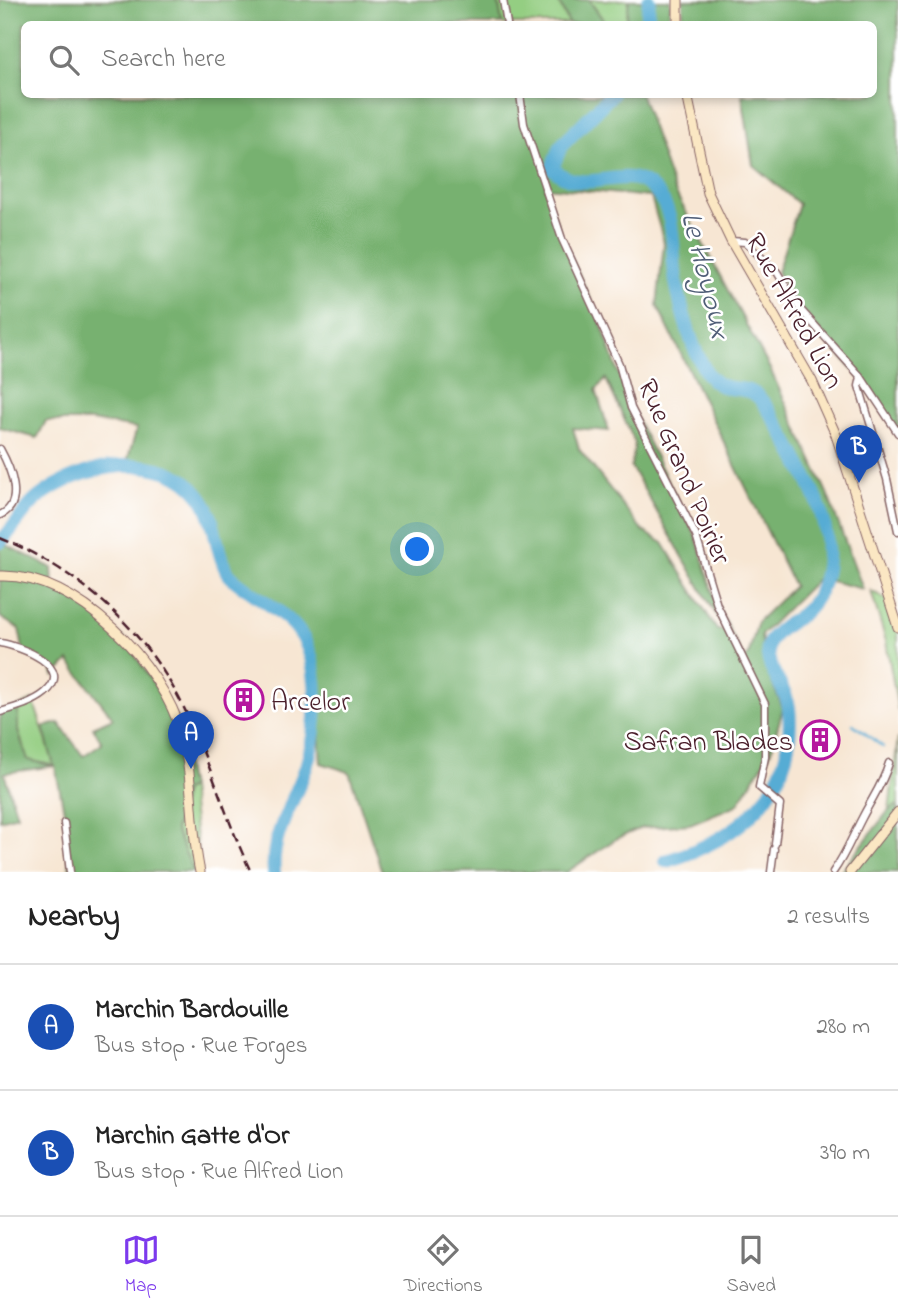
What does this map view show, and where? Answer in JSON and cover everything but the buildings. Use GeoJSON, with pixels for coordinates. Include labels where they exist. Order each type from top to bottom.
{"type":"FeatureCollection","features":[{"type":"Feature","properties":{"kind":"main road"},"geometry":{"type":"LineString","coordinates":[[678,0],[678,21]]}},
{"type":"Feature","properties":{"kind":"main road","name":"Rue Alfred Lion"},"geometry":{"type":"LineString","coordinates":[[688,98],[708,193],[731,241],[812,381],[836,435],[898,627]]}},
{"type":"Feature","properties":{"kind":"main road"},"geometry":{"type":"LineString","coordinates":[[0,576],[53,588],[85,604],[126,640],[154,679],[182,733],[200,872]]}},
{"type":"Feature","properties":{"kind":"main road"},"geometry":{"type":"LineString","coordinates":[[850,872],[898,812]]}},
{"type":"Feature","properties":{"kind":"street"},"geometry":{"type":"LineString","coordinates":[[503,0],[506,21]]}},
{"type":"Feature","properties":{"kind":"street","name":"Rue Grand Poirier"},"geometry":{"type":"LineString","coordinates":[[521,98],[524,124],[562,239],[619,364],[631,408],[696,536],[717,605],[765,704],[768,723],[759,787],[780,805],[771,872]]}},
{"type":"Feature","properties":{"kind":"street"},"geometry":{"type":"LineString","coordinates":[[731,241],[745,242],[776,272],[799,308],[861,377],[898,433]]}},
{"type":"Feature","properties":{"kind":"street"},"geometry":{"type":"LineString","coordinates":[[861,377],[859,386],[887,479],[898,531]]}},
{"type":"Feature","properties":{"kind":"street"},"geometry":{"type":"LineString","coordinates":[[0,449],[15,488],[13,504],[8,512],[0,515]]}},
{"type":"Feature","properties":{"kind":"street"},"geometry":{"type":"LineString","coordinates":[[0,643],[41,657],[52,668],[54,676],[50,689],[43,696],[0,712]]}},
{"type":"Feature","properties":{"kind":"street"},"geometry":{"type":"LineString","coordinates":[[833,872],[848,851],[862,818],[882,787],[889,763]]}},
{"type":"Feature","properties":{"kind":"street"},"geometry":{"type":"LineString","coordinates":[[64,824],[70,872]]}},
{"type":"Feature","properties":{"kind":"green space"},"geometry":{"type":"Polygon","coordinates":[[[0,0],[498,0],[502,21],[21,21],[21,98],[642,98],[673,188],[770,369],[827,493],[863,589],[818,578],[761,635],[765,666],[783,708],[771,752],[737,805],[690,824],[641,828],[616,839],[567,872],[382,872],[349,772],[321,763],[316,686],[307,648],[300,632],[283,612],[243,587],[229,574],[222,561],[211,516],[204,502],[195,491],[173,476],[126,465],[137,428],[91,421],[46,421],[37,438],[0,428],[0,0]],[[545,187],[562,239],[598,315],[631,408],[696,536],[717,605],[744,659],[748,656],[758,621],[794,586],[657,305],[664,243],[651,197],[545,187]],[[606,379],[596,390],[609,431],[573,428],[579,449],[643,531],[663,543],[717,630],[725,630],[631,467],[635,443],[606,379]]]}},
{"type":"Feature","properties":{"kind":"green space"},"geometry":{"type":"Polygon","coordinates":[[[498,0],[558,0],[568,21],[502,21],[498,0]]]}},
{"type":"Feature","properties":{"kind":"green space"},"geometry":{"type":"Polygon","coordinates":[[[558,0],[589,0],[604,21],[568,21],[558,0]]]}},
{"type":"Feature","properties":{"kind":"green space"},"geometry":{"type":"Polygon","coordinates":[[[589,0],[629,0],[626,21],[604,21],[589,0]]]}},
{"type":"Feature","properties":{"kind":"green space"},"geometry":{"type":"Polygon","coordinates":[[[629,0],[670,0],[670,21],[626,21],[629,0]]]}},
{"type":"Feature","properties":{"kind":"green space"},"geometry":{"type":"Polygon","coordinates":[[[683,0],[898,0],[898,433],[872,391],[799,308],[777,272],[799,204],[753,165],[742,98],[877,98],[877,21],[683,21],[683,0]]]}},
{"type":"Feature","properties":{"kind":"green space"},"geometry":{"type":"Polygon","coordinates":[[[0,542],[52,568],[53,588],[85,604],[126,641],[177,720],[190,788],[184,791],[175,830],[194,872],[70,872],[65,816],[55,766],[4,773],[17,815],[0,820],[0,712],[18,707],[18,731],[28,760],[54,766],[43,727],[59,723],[83,756],[102,743],[93,727],[113,718],[69,661],[54,676],[52,668],[23,649],[19,629],[0,617],[0,542]]]}},
{"type":"Feature","properties":{"kind":"green space"},"geometry":{"type":"Polygon","coordinates":[[[871,591],[890,601],[898,627],[898,710],[886,641],[871,591]]]}},
{"type":"Feature","properties":{"kind":"green space"},"geometry":{"type":"Polygon","coordinates":[[[33,700],[55,766],[28,760],[18,731],[18,707],[33,700]]]}},
{"type":"Feature","properties":{"kind":"green space"},"geometry":{"type":"Polygon","coordinates":[[[898,738],[898,805],[889,810],[898,738]]]}},
{"type":"Feature","properties":{"kind":"green space"},"geometry":{"type":"Polygon","coordinates":[[[190,788],[200,872],[194,872],[175,830],[184,791],[190,788]]]}},
{"type":"Feature","properties":{"kind":"green space"},"geometry":{"type":"Polygon","coordinates":[[[898,805],[898,872],[841,872],[889,810],[898,805]]]}},
{"type":"Feature","properties":{"kind":"waterway","name":"Le Hoyoux"},"geometry":{"type":"LineString","coordinates":[[647,21],[649,0]]}},
{"type":"Feature","properties":{"kind":"waterway","name":"Le Hoyoux"},"geometry":{"type":"LineString","coordinates":[[608,98],[561,146],[552,168],[565,177],[578,181],[630,178],[642,182],[662,199],[670,221],[681,306],[700,360],[716,383],[752,392],[769,411],[814,493],[827,541],[825,574],[820,589],[801,615],[776,633],[768,648],[770,663],[789,707],[789,737],[784,763],[773,787],[740,825],[693,852],[666,861]]}},
{"type":"Feature","properties":{"kind":"waterway","name":"Le Hoyoux"},"geometry":{"type":"LineString","coordinates":[[0,542],[38,498],[76,476],[98,470],[144,466],[166,471],[185,481],[201,497],[210,515],[227,572],[291,622],[306,642],[311,656],[316,707],[312,744],[306,767],[279,831],[274,872]]}},
{"type":"Feature","properties":{"kind":"waterway"},"geometry":{"type":"LineString","coordinates":[[853,724],[883,747]]}},
{"type":"Feature","properties":{"kind":"railway"},"geometry":{"type":"LineString","coordinates":[[0,538],[61,570],[88,590],[114,612],[158,663],[191,723],[251,872]]}},
{"type":"Feature","properties":{"kind":"place","name":"Marchin Gatte d'Or"},"geometry":{"type":"Point","coordinates":[859,483]}},
{"type":"Feature","properties":{"kind":"place","name":"Arcelor"},"geometry":{"type":"Point","coordinates":[244,700]}},
{"type":"Feature","properties":{"kind":"place","name":"Safran Blades"},"geometry":{"type":"Point","coordinates":[820,740]}},
{"type":"Feature","properties":{"kind":"place","name":"Marchin Bardouille"},"geometry":{"type":"Point","coordinates":[191,769]}}]}
